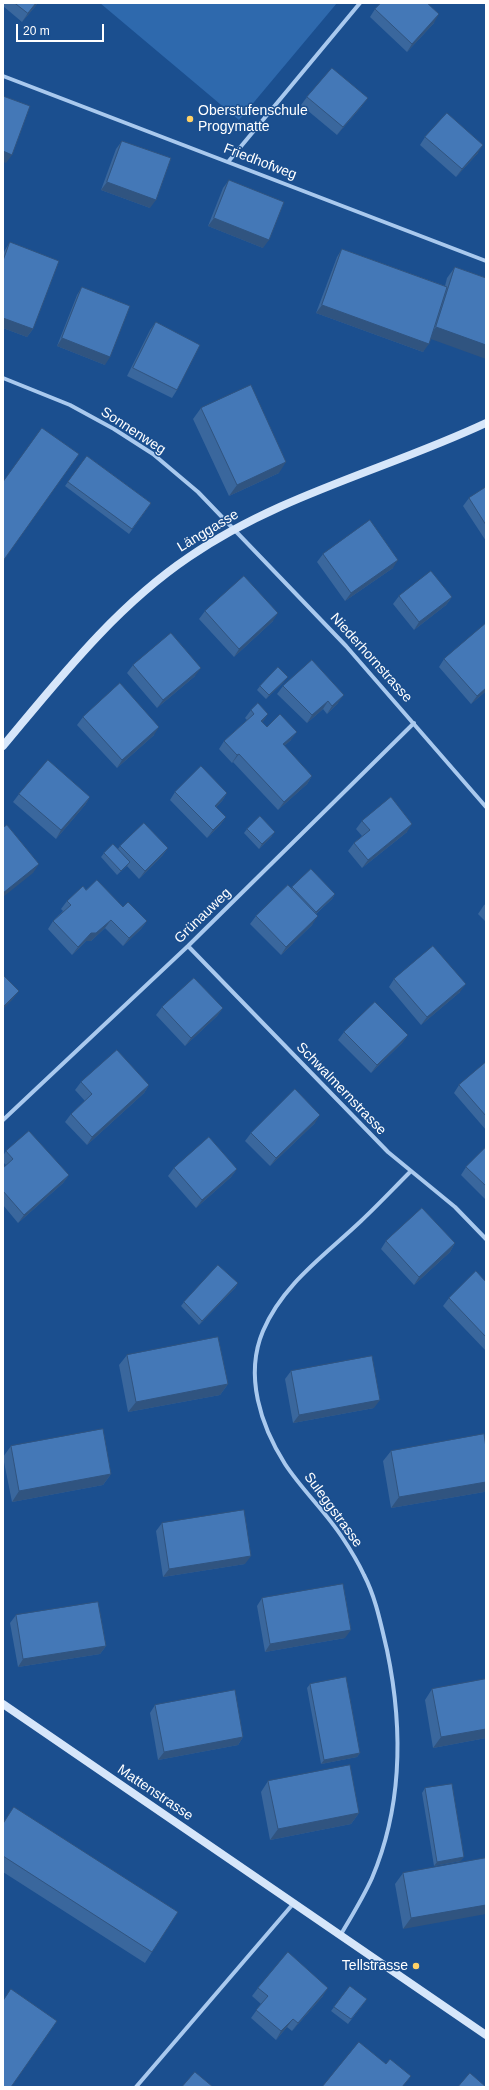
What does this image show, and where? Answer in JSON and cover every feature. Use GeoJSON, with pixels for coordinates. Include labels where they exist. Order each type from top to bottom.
{"type":"FeatureCollection","features":[{"type":"Feature","properties":{"kind":"street"},"geometry":{"type":"LineString","coordinates":[[228,162],[360,3]]}},
{"type":"Feature","properties":{"kind":"street","name":"Friedhofweg"},"geometry":{"type":"LineString","coordinates":[[3,76],[486,261]]}},
{"type":"Feature","properties":{"kind":"street","name":"Sonnenweg"},"geometry":{"type":"LineString","coordinates":[[3,378],[70,405],[114,429],[153,454],[198,492],[234,529]]}},
{"type":"Feature","properties":{"kind":"street","name":"Länggasse"},"geometry":{"type":"LineString","coordinates":[[3,746],[78,657],[125,610],[168,572],[189,557],[234,529],[270,511],[315,492],[414,455],[486,423]]}},
{"type":"Feature","properties":{"kind":"street","name":"Niederhornstrasse"},"geometry":{"type":"LineString","coordinates":[[234,529],[346,646],[486,807]]}},
{"type":"Feature","properties":{"kind":"street","name":"Grünauweg"},"geometry":{"type":"LineString","coordinates":[[3,1120],[188,946],[414,723]]}},
{"type":"Feature","properties":{"kind":"street","name":"Schwalmernstrasse"},"geometry":{"type":"LineString","coordinates":[[188,946],[378,1143],[410,1172],[455,1207],[486,1239]]}},
{"type":"Feature","properties":{"kind":"street","name":"Suleggstrasse"},"geometry":{"type":"LineString","coordinates":[[340,1936],[372,1877],[394,1806],[398,1765],[397,1721],[392,1674],[380,1617],[365,1576],[342,1536],[286,1465],[266,1430],[256,1394],[254,1358],[262,1332],[276,1305],[292,1284],[361,1221],[410,1172]]}},
{"type":"Feature","properties":{"kind":"street","name":"Mattenstrasse"},"geometry":{"type":"LineString","coordinates":[[3,1704],[292,1904],[486,2035]]}},
{"type":"Feature","properties":{"kind":"street"},"geometry":{"type":"LineString","coordinates":[[136,2087],[292,1904]]}},
{"type":"Feature","properties":{"kind":"shaded area"},"geometry":{"type":"Polygon","coordinates":[[[100,3],[337,3],[239,120],[100,3]]]}},
{"type":"Feature","properties":{"kind":"building"},"geometry":{"type":"Polygon","coordinates":[[[15,3],[36,3],[28,13],[15,3]]]}},
{"type":"Feature","properties":{"kind":"building"},"geometry":{"type":"Polygon","coordinates":[[[381,3],[427,3],[439,14],[412,44],[375,9],[381,3]]]}},
{"type":"Feature","properties":{"kind":"building"},"geometry":{"type":"Polygon","coordinates":[[[332,68],[368,98],[343,127],[307,97],[332,68]]]}},
{"type":"Feature","properties":{"kind":"building"},"geometry":{"type":"Polygon","coordinates":[[[3,96],[30,106],[12,155],[3,151],[3,96]]]}},
{"type":"Feature","properties":{"kind":"building"},"geometry":{"type":"Polygon","coordinates":[[[447,113],[483,145],[462,169],[425,137],[447,113]]]}},
{"type":"Feature","properties":{"kind":"building"},"geometry":{"type":"Polygon","coordinates":[[[122,141],[171,158],[156,200],[107,182],[122,141]]]}},
{"type":"Feature","properties":{"kind":"building"},"geometry":{"type":"Polygon","coordinates":[[[229,180],[284,202],[269,240],[214,218],[229,180]]]}},
{"type":"Feature","properties":{"kind":"building"},"geometry":{"type":"Polygon","coordinates":[[[10,242],[59,261],[33,329],[3,318],[3,261],[10,242]]]}},
{"type":"Feature","properties":{"kind":"building"},"geometry":{"type":"Polygon","coordinates":[[[342,249],[447,287],[429,344],[322,305],[342,249]]]}},
{"type":"Feature","properties":{"kind":"building"},"geometry":{"type":"Polygon","coordinates":[[[455,267],[486,278],[486,345],[436,327],[455,267]]]}},
{"type":"Feature","properties":{"kind":"building"},"geometry":{"type":"Polygon","coordinates":[[[82,287],[130,306],[110,357],[62,338],[82,287]]]}},
{"type":"Feature","properties":{"kind":"building"},"geometry":{"type":"Polygon","coordinates":[[[156,322],[200,345],[177,390],[133,368],[156,322]]]}},
{"type":"Feature","properties":{"kind":"building"},"geometry":{"type":"Polygon","coordinates":[[[251,385],[286,462],[237,485],[201,408],[251,385]]]}},
{"type":"Feature","properties":{"kind":"building"},"geometry":{"type":"Polygon","coordinates":[[[42,428],[79,454],[3,561],[3,482],[42,428]]]}},
{"type":"Feature","properties":{"kind":"building"},"geometry":{"type":"Polygon","coordinates":[[[87,456],[151,503],[132,529],[68,482],[87,456]]]}},
{"type":"Feature","properties":{"kind":"building"},"geometry":{"type":"Polygon","coordinates":[[[486,487],[486,525],[469,498],[486,487]]]}},
{"type":"Feature","properties":{"kind":"building"},"geometry":{"type":"Polygon","coordinates":[[[370,520],[398,560],[351,593],[323,554],[370,520]]]}},
{"type":"Feature","properties":{"kind":"building"},"geometry":{"type":"Polygon","coordinates":[[[431,571],[452,597],[419,622],[399,596],[431,571]]]}},
{"type":"Feature","properties":{"kind":"building"},"geometry":{"type":"Polygon","coordinates":[[[244,576],[278,613],[239,649],[205,611],[244,576]]]}},
{"type":"Feature","properties":{"kind":"building"},"geometry":{"type":"Polygon","coordinates":[[[485,624],[486,688],[477,696],[444,659],[485,624]]]}},
{"type":"Feature","properties":{"kind":"building"},"geometry":{"type":"Polygon","coordinates":[[[171,633],[201,668],[163,700],[133,665],[171,633]]]}},
{"type":"Feature","properties":{"kind":"building"},"geometry":{"type":"Polygon","coordinates":[[[312,660],[344,695],[332,706],[328,701],[312,715],[283,686],[312,660]]]}},
{"type":"Feature","properties":{"kind":"building"},"geometry":{"type":"Polygon","coordinates":[[[278,667],[288,677],[269,695],[260,686],[278,667]]]}},
{"type":"Feature","properties":{"kind":"building"},"geometry":{"type":"Polygon","coordinates":[[[120,683],[159,727],[122,760],[83,717],[120,683]]]}},
{"type":"Feature","properties":{"kind":"building"},"geometry":{"type":"Polygon","coordinates":[[[258,703],[268,714],[261,721],[267,727],[280,714],[297,732],[283,744],[312,776],[284,802],[239,754],[237,755],[224,741],[254,714],[251,710],[258,703]]]}},
{"type":"Feature","properties":{"kind":"building"},"geometry":{"type":"Polygon","coordinates":[[[48,760],[90,797],[61,830],[19,794],[48,760]]]}},
{"type":"Feature","properties":{"kind":"building"},"geometry":{"type":"Polygon","coordinates":[[[201,766],[227,793],[215,806],[226,817],[213,830],[175,792],[201,766]]]}},
{"type":"Feature","properties":{"kind":"building"},"geometry":{"type":"Polygon","coordinates":[[[391,797],[412,824],[368,860],[354,843],[370,830],[362,821],[391,797]]]}},
{"type":"Feature","properties":{"kind":"building"},"geometry":{"type":"Polygon","coordinates":[[[260,816],[275,832],[262,844],[247,829],[260,816]]]}},
{"type":"Feature","properties":{"kind":"building"},"geometry":{"type":"Polygon","coordinates":[[[144,823],[168,848],[145,871],[120,846],[144,823]]]}},
{"type":"Feature","properties":{"kind":"building"},"geometry":{"type":"Polygon","coordinates":[[[7,825],[39,864],[3,893],[3,828],[7,825]]]}},
{"type":"Feature","properties":{"kind":"building"},"geometry":{"type":"Polygon","coordinates":[[[113,844],[130,862],[121,871],[104,853],[113,844]]]}},
{"type":"Feature","properties":{"kind":"building"},"geometry":{"type":"Polygon","coordinates":[[[311,869],[335,894],[316,912],[292,887],[311,869]]]}},
{"type":"Feature","properties":{"kind":"building"},"geometry":{"type":"Polygon","coordinates":[[[97,880],[123,907],[128,902],[147,921],[129,938],[111,920],[96,933],[91,933],[78,947],[53,921],[71,905],[67,901],[83,886],[86,890],[97,880]]]}},
{"type":"Feature","properties":{"kind":"building"},"geometry":{"type":"Polygon","coordinates":[[[288,885],[318,916],[286,947],[256,916],[288,885]]]}},
{"type":"Feature","properties":{"kind":"building"},"geometry":{"type":"Polygon","coordinates":[[[433,946],[466,984],[427,1017],[394,979],[433,946]]]}},
{"type":"Feature","properties":{"kind":"building"},"geometry":{"type":"Polygon","coordinates":[[[3,975],[19,991],[3,1007],[3,975]]]}},
{"type":"Feature","properties":{"kind":"building"},"geometry":{"type":"Polygon","coordinates":[[[194,978],[223,1008],[191,1038],[162,1007],[194,978]]]}},
{"type":"Feature","properties":{"kind":"building"},"geometry":{"type":"Polygon","coordinates":[[[375,1002],[408,1035],[377,1065],[344,1032],[375,1002]]]}},
{"type":"Feature","properties":{"kind":"building"},"geometry":{"type":"Polygon","coordinates":[[[117,1050],[149,1085],[92,1137],[71,1114],[92,1094],[81,1082],[117,1050]]]}},
{"type":"Feature","properties":{"kind":"building"},"geometry":{"type":"Polygon","coordinates":[[[486,1062],[486,1116],[459,1085],[486,1062]]]}},
{"type":"Feature","properties":{"kind":"building"},"geometry":{"type":"Polygon","coordinates":[[[295,1089],[320,1115],[276,1158],[251,1133],[295,1089]]]}},
{"type":"Feature","properties":{"kind":"building"},"geometry":{"type":"Polygon","coordinates":[[[29,1131],[69,1175],[24,1215],[3,1191],[3,1168],[13,1159],[6,1151],[29,1131]]]}},
{"type":"Feature","properties":{"kind":"building"},"geometry":{"type":"Polygon","coordinates":[[[209,1137],[237,1169],[202,1200],[174,1168],[209,1137]]]}},
{"type":"Feature","properties":{"kind":"building"},"geometry":{"type":"Polygon","coordinates":[[[486,1147],[486,1186],[466,1167],[486,1147]]]}},
{"type":"Feature","properties":{"kind":"building"},"geometry":{"type":"Polygon","coordinates":[[[422,1208],[455,1243],[419,1277],[386,1241],[422,1208]]]}},
{"type":"Feature","properties":{"kind":"building"},"geometry":{"type":"Polygon","coordinates":[[[218,1265],[238,1283],[202,1321],[184,1302],[218,1265]]]}},
{"type":"Feature","properties":{"kind":"building"},"geometry":{"type":"Polygon","coordinates":[[[476,1271],[486,1282],[486,1337],[449,1298],[476,1271]]]}},
{"type":"Feature","properties":{"kind":"building"},"geometry":{"type":"Polygon","coordinates":[[[218,1337],[228,1384],[136,1402],[127,1355],[218,1337]]]}},
{"type":"Feature","properties":{"kind":"building"},"geometry":{"type":"Polygon","coordinates":[[[372,1356],[380,1400],[299,1415],[291,1371],[372,1356]]]}},
{"type":"Feature","properties":{"kind":"building"},"geometry":{"type":"Polygon","coordinates":[[[103,1429],[111,1474],[19,1491],[11,1446],[103,1429]]]}},
{"type":"Feature","properties":{"kind":"building"},"geometry":{"type":"Polygon","coordinates":[[[484,1434],[486,1448],[486,1482],[399,1497],[391,1451],[484,1434]]]}},
{"type":"Feature","properties":{"kind":"building"},"geometry":{"type":"Polygon","coordinates":[[[244,1510],[251,1556],[169,1569],[162,1523],[244,1510]]]}},
{"type":"Feature","properties":{"kind":"building"},"geometry":{"type":"Polygon","coordinates":[[[343,1584],[351,1630],[270,1644],[262,1598],[343,1584]]]}},
{"type":"Feature","properties":{"kind":"building"},"geometry":{"type":"Polygon","coordinates":[[[98,1602],[106,1646],[23,1659],[16,1615],[98,1602]]]}},
{"type":"Feature","properties":{"kind":"building"},"geometry":{"type":"Polygon","coordinates":[[[346,1677],[360,1753],[324,1760],[310,1684],[346,1677]]]}},
{"type":"Feature","properties":{"kind":"building"},"geometry":{"type":"Polygon","coordinates":[[[486,1679],[486,1729],[441,1737],[432,1689],[486,1679]]]}},
{"type":"Feature","properties":{"kind":"building"},"geometry":{"type":"Polygon","coordinates":[[[235,1690],[243,1737],[164,1752],[155,1705],[235,1690]]]}},
{"type":"Feature","properties":{"kind":"building"},"geometry":{"type":"Polygon","coordinates":[[[350,1765],[359,1813],[278,1829],[268,1781],[350,1765]]]}},
{"type":"Feature","properties":{"kind":"building"},"geometry":{"type":"Polygon","coordinates":[[[452,1784],[464,1857],[437,1862],[425,1788],[452,1784]]]}},
{"type":"Feature","properties":{"kind":"building"},"geometry":{"type":"Polygon","coordinates":[[[14,1807],[178,1912],[152,1952],[3,1856],[3,1824],[14,1807]]]}},
{"type":"Feature","properties":{"kind":"building"},"geometry":{"type":"Polygon","coordinates":[[[486,1858],[486,1905],[411,1918],[403,1873],[486,1858]]]}},
{"type":"Feature","properties":{"kind":"building"},"geometry":{"type":"Polygon","coordinates":[[[288,1952],[328,1988],[298,2023],[293,2019],[281,2031],[256,2010],[268,1996],[258,1988],[288,1952]]]}},
{"type":"Feature","properties":{"kind":"building"},"geometry":{"type":"Polygon","coordinates":[[[350,1986],[367,1999],[351,2019],[334,2007],[350,1986]]]}},
{"type":"Feature","properties":{"kind":"building"},"geometry":{"type":"Polygon","coordinates":[[[11,1989],[57,2021],[11,2087],[3,2087],[3,2001],[11,1989]]]}},
{"type":"Feature","properties":{"kind":"building"},"geometry":{"type":"Polygon","coordinates":[[[359,2042],[386,2064],[390,2059],[411,2076],[402,2087],[323,2087],[359,2042]]]}},
{"type":"Feature","properties":{"kind":"building"},"geometry":{"type":"Polygon","coordinates":[[[195,2072],[213,2087],[182,2087],[195,2072]]]}},
{"type":"Feature","properties":{"kind":"building"},"geometry":{"type":"Polygon","coordinates":[[[470,2073],[486,2087],[458,2087],[470,2073]]]}},
{"type":"Feature","properties":{"kind":"place","name":"Oberstufenschule Progymatte"},"geometry":{"type":"Point","coordinates":[190,119]}},
{"type":"Feature","properties":{"kind":"place","name":"Tellstrasse"},"geometry":{"type":"Point","coordinates":[416,1966]}}]}
